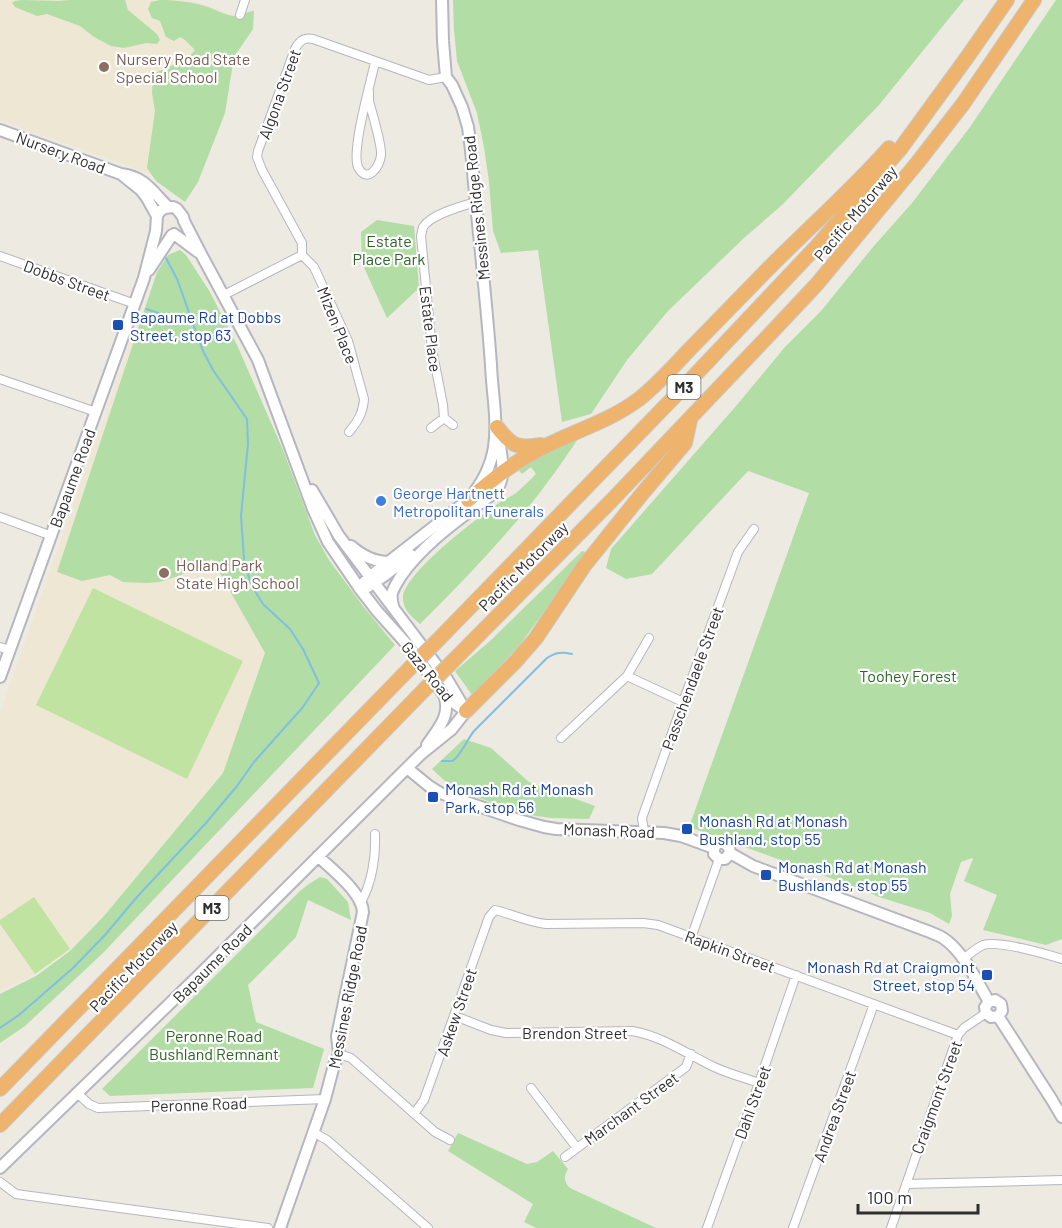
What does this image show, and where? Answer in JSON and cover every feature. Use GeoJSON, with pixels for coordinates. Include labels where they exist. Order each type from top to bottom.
{"type":"FeatureCollection","features":[{"type":"Feature","properties":{"kind":"highway","name":"Pacific Motorway"},"geometry":{"type":"LineString","coordinates":[[0,1089],[778,289],[901,148],[1007,0]]}},
{"type":"Feature","properties":{"kind":"highway","name":"Pacific Motorway"},"geometry":{"type":"LineString","coordinates":[[0,1125],[690,418],[809,292],[892,195],[963,104],[1034,0]]}},
{"type":"Feature","properties":{"kind":"highway"},"geometry":{"type":"LineString","coordinates":[[468,500],[524,457],[584,430],[627,407],[651,389],[779,258],[848,192],[902,133],[918,123]]}},
{"type":"Feature","properties":{"kind":"highway"},"geometry":{"type":"LineString","coordinates":[[466,711],[512,666],[536,638],[584,566],[685,443],[690,418]]}},
{"type":"Feature","properties":{"kind":"highway"},"geometry":{"type":"LineString","coordinates":[[496,424],[507,440],[519,447],[549,444]]}},
{"type":"Feature","properties":{"kind":"street"},"geometry":{"type":"LineString","coordinates":[[240,15],[245,0]]}},
{"type":"Feature","properties":{"kind":"street","name":"Messines Ridge Road"},"geometry":{"type":"LineString","coordinates":[[442,0],[446,77],[462,107],[468,127],[496,424],[503,473]]}},
{"type":"Feature","properties":{"kind":"street","name":"Algona Street"},"geometry":{"type":"LineString","coordinates":[[302,255],[302,243],[257,158],[295,49],[301,40],[309,38],[429,80],[446,77]]}},
{"type":"Feature","properties":{"kind":"street"},"geometry":{"type":"LineString","coordinates":[[369,92],[381,155],[375,171],[368,174],[360,170],[357,155],[362,114],[375,62]]}},
{"type":"Feature","properties":{"kind":"street","name":"Nursery Road"},"geometry":{"type":"LineString","coordinates":[[0,130],[121,174],[133,175],[139,178],[168,207]]}},
{"type":"Feature","properties":{"kind":"street","name":"Nursery Road"},"geometry":{"type":"LineString","coordinates":[[121,174],[141,190],[157,220]]}},
{"type":"Feature","properties":{"kind":"street","name":"Estate Place"},"geometry":{"type":"LineString","coordinates":[[444,418],[432,349],[421,236],[423,227],[430,220],[476,202]]}},
{"type":"Feature","properties":{"kind":"street"},"geometry":{"type":"LineString","coordinates":[[168,207],[177,209],[184,221],[181,229],[168,235],[160,231],[157,220],[162,209],[168,207]]}},
{"type":"Feature","properties":{"kind":"street","name":"Bapaume Road"},"geometry":{"type":"LineString","coordinates":[[0,677],[5,649],[52,536],[144,278],[157,220]]}},
{"type":"Feature","properties":{"kind":"street","name":"Gaza Road"},"geometry":{"type":"LineString","coordinates":[[184,221],[258,360],[313,509],[334,552],[359,589],[412,650],[444,695],[466,711]]}},
{"type":"Feature","properties":{"kind":"street","name":"Bapaume Road"},"geometry":{"type":"LineString","coordinates":[[144,278],[173,234]]}},
{"type":"Feature","properties":{"kind":"street","name":"Gaza Road"},"geometry":{"type":"LineString","coordinates":[[173,234],[201,254]]}},
{"type":"Feature","properties":{"kind":"street"},"geometry":{"type":"LineString","coordinates":[[224,295],[302,255]]}},
{"type":"Feature","properties":{"kind":"street","name":"Mizen Place"},"geometry":{"type":"LineString","coordinates":[[302,255],[314,267],[348,342],[364,399],[358,421],[349,432]]}},
{"type":"Feature","properties":{"kind":"street","name":"Dobbs Street"},"geometry":{"type":"LineString","coordinates":[[0,256],[135,304]]}},
{"type":"Feature","properties":{"kind":"street"},"geometry":{"type":"LineString","coordinates":[[0,379],[96,412]]}},
{"type":"Feature","properties":{"kind":"street"},"geometry":{"type":"LineString","coordinates":[[431,428],[444,418],[453,425]]}},
{"type":"Feature","properties":{"kind":"street","name":"Messines Ridge Road"},"geometry":{"type":"LineString","coordinates":[[359,589],[468,500],[490,465],[496,424]]}},
{"type":"Feature","properties":{"kind":"street","name":"Gaza Road"},"geometry":{"type":"LineString","coordinates":[[294,455],[339,536],[447,679],[466,711]]}},
{"type":"Feature","properties":{"kind":"street"},"geometry":{"type":"LineString","coordinates":[[372,580],[434,540],[496,491],[503,473]]}},
{"type":"Feature","properties":{"kind":"street"},"geometry":{"type":"LineString","coordinates":[[0,517],[52,536]]}},
{"type":"Feature","properties":{"kind":"street","name":"Passchendaele Street"},"geometry":{"type":"LineString","coordinates":[[644,831],[642,818],[683,702],[738,552],[753,529]]}},
{"type":"Feature","properties":{"kind":"street"},"geometry":{"type":"LineString","coordinates":[[339,536],[366,557],[390,562]]}},
{"type":"Feature","properties":{"kind":"street"},"geometry":{"type":"LineString","coordinates":[[396,612],[392,603],[393,591],[414,559],[434,540]]}},
{"type":"Feature","properties":{"kind":"street"},"geometry":{"type":"LineString","coordinates":[[561,738],[627,676],[649,638]]}},
{"type":"Feature","properties":{"kind":"street"},"geometry":{"type":"LineString","coordinates":[[627,676],[683,702]]}},
{"type":"Feature","properties":{"kind":"street","name":"Bapaume Road"},"geometry":{"type":"LineString","coordinates":[[0,1168],[134,1039],[407,768],[444,720],[447,707],[444,695]]}},
{"type":"Feature","properties":{"kind":"street","name":"Bapaume Road"},"geometry":{"type":"LineString","coordinates":[[420,754],[452,729],[466,711]]}},
{"type":"Feature","properties":{"kind":"street","name":"Monash Road"},"geometry":{"type":"LineString","coordinates":[[407,768],[440,793],[532,824],[556,829],[664,833],[681,836],[714,848],[718,843],[724,843],[729,847],[730,853],[753,866],[943,938],[963,959],[988,1007]]}},
{"type":"Feature","properties":{"kind":"street","name":"Messines Ridge Road"},"geometry":{"type":"LineString","coordinates":[[361,902],[367,891],[375,853],[375,834]]}},
{"type":"Feature","properties":{"kind":"street"},"geometry":{"type":"LineString","coordinates":[[714,848],[714,854],[719,859],[725,859],[730,853]]}},
{"type":"Feature","properties":{"kind":"street","name":"Messines Ridge Road"},"geometry":{"type":"LineString","coordinates":[[280,1228],[339,1054],[337,1036],[363,915],[361,902],[351,888],[318,856]]}},
{"type":"Feature","properties":{"kind":"street"},"geometry":{"type":"LineString","coordinates":[[691,938],[719,859]]}},
{"type":"Feature","properties":{"kind":"street","name":"Rapkin Street"},"geometry":{"type":"LineString","coordinates":[[495,910],[546,924],[643,923],[658,925],[958,1035]]}},
{"type":"Feature","properties":{"kind":"street","name":"Askew Street"},"geometry":{"type":"LineString","coordinates":[[414,1114],[424,1100],[489,917],[495,910]]}},
{"type":"Feature","properties":{"kind":"street"},"geometry":{"type":"LineString","coordinates":[[963,959],[983,945],[1003,945],[1050,955],[1062,960]]}},
{"type":"Feature","properties":{"kind":"street","name":"Dahl Street"},"geometry":{"type":"LineString","coordinates":[[707,1228],[796,975]]}},
{"type":"Feature","properties":{"kind":"street","name":"Andrea Street"},"geometry":{"type":"LineString","coordinates":[[794,1228],[874,1005]]}},
{"type":"Feature","properties":{"kind":"street"},"geometry":{"type":"LineString","coordinates":[[988,1007],[991,1017],[998,1016],[1062,1117]]}},
{"type":"Feature","properties":{"kind":"street","name":"Craigmont Street"},"geometry":{"type":"LineString","coordinates":[[891,1228],[958,1035],[988,1007]]}},
{"type":"Feature","properties":{"kind":"street","name":"Brendon Street"},"geometry":{"type":"LineString","coordinates":[[455,1016],[491,1030],[506,1033],[632,1031],[642,1033],[674,1045],[712,1066],[759,1083]]}},
{"type":"Feature","properties":{"kind":"street"},"geometry":{"type":"LineString","coordinates":[[339,1054],[351,1058],[435,1132],[450,1140]]}},
{"type":"Feature","properties":{"kind":"street","name":"Marchant Street"},"geometry":{"type":"LineString","coordinates":[[565,1157],[686,1067],[691,1054]]}},
{"type":"Feature","properties":{"kind":"street"},"geometry":{"type":"LineString","coordinates":[[531,1088],[577,1148]]}},
{"type":"Feature","properties":{"kind":"street","name":"Peronne Road"},"geometry":{"type":"LineString","coordinates":[[77,1093],[89,1104],[98,1108],[325,1099]]}},
{"type":"Feature","properties":{"kind":"street"},"geometry":{"type":"LineString","coordinates":[[313,1132],[327,1140],[428,1228]]}},
{"type":"Feature","properties":{"kind":"street"},"geometry":{"type":"LineString","coordinates":[[906,1184],[1062,1179]]}},
{"type":"Feature","properties":{"kind":"street"},"geometry":{"type":"LineString","coordinates":[[0,1182],[16,1194],[267,1228]]}},
{"type":"Feature","properties":{"kind":"shaded area","name":"Nursery Road State Special School"},"geometry":{"type":"Polygon","coordinates":[[[0,0],[192,0],[228,13],[167,180],[0,120],[0,0]]]}},
{"type":"Feature","properties":{"kind":"shaded area","name":"Holland Park State High School"},"geometry":{"type":"Polygon","coordinates":[[[139,318],[236,356],[269,660],[223,773],[104,916],[70,949],[35,974],[0,991],[0,713],[139,318]]]}},
{"type":"Feature","properties":{"kind":"green space"},"geometry":{"type":"Polygon","coordinates":[[[22,0],[125,0],[128,10],[157,34],[160,40],[157,44],[146,43],[124,48],[111,46],[80,26],[47,14],[37,16],[15,7],[12,3],[22,0]]]}},
{"type":"Feature","properties":{"kind":"green space"},"geometry":{"type":"Polygon","coordinates":[[[160,0],[196,4],[232,16],[254,11],[253,29],[234,57],[225,113],[198,182],[185,202],[156,181],[147,168],[155,111],[152,93],[153,74],[188,58],[195,50],[180,37],[174,41],[166,37],[160,21],[152,18],[148,9],[151,2],[160,0]]]}},
{"type":"Feature","properties":{"kind":"green space"},"geometry":{"type":"Polygon","coordinates":[[[453,0],[964,0],[879,105],[782,205],[668,311],[627,360],[591,414],[562,422],[538,250],[501,253],[493,231],[489,182],[477,113],[457,61],[453,0]]]}},
{"type":"Feature","properties":{"kind":"green space","name":"Toohey Forest"},"geometry":{"type":"Polygon","coordinates":[[[1056,0],[1062,0],[1062,939],[1046,945],[983,930],[997,895],[964,881],[972,858],[961,862],[950,894],[952,916],[949,924],[930,913],[876,896],[689,827],[809,493],[748,471],[652,574],[626,579],[606,568],[611,549],[785,347],[821,311],[912,203],[970,127],[1056,0]]]}},
{"type":"Feature","properties":{"kind":"green space","name":"Estate Place Park"},"geometry":{"type":"Polygon","coordinates":[[[377,220],[414,226],[419,288],[387,318],[362,263],[361,232],[377,220]]]}},
{"type":"Feature","properties":{"kind":"green space"},"geometry":{"type":"Polygon","coordinates":[[[180,250],[186,255],[210,292],[237,345],[283,450],[315,535],[329,560],[395,645],[102,954],[25,1026],[0,1043],[0,994],[36,976],[70,951],[104,916],[223,773],[265,653],[212,559],[181,575],[160,582],[123,582],[110,575],[82,581],[57,572],[157,272],[168,255],[180,250]]]}},
{"type":"Feature","properties":{"kind":"green space"},"geometry":{"type":"Polygon","coordinates":[[[578,439],[510,529],[420,624],[408,613],[403,602],[406,588],[415,575],[458,534],[516,493],[536,474],[531,467],[522,474],[519,471],[525,465],[546,452],[578,439]]]}},
{"type":"Feature","properties":{"kind":"green space"},"geometry":{"type":"Polygon","coordinates":[[[582,551],[586,552],[585,556],[519,646],[472,695],[455,671],[490,641],[582,551]]]}},
{"type":"Feature","properties":{"kind":"green space"},"geometry":{"type":"Polygon","coordinates":[[[93,588],[243,661],[187,779],[36,705],[93,588]]]}},
{"type":"Feature","properties":{"kind":"green space"},"geometry":{"type":"Polygon","coordinates":[[[464,739],[491,748],[529,782],[595,806],[589,819],[529,815],[479,798],[445,781],[432,769],[464,739]]]}},
{"type":"Feature","properties":{"kind":"green space","name":"Peronne Road Bushland Remnant"},"geometry":{"type":"Polygon","coordinates":[[[320,877],[327,879],[348,902],[351,920],[308,900],[296,937],[248,985],[256,1022],[324,1049],[313,1088],[110,1096],[102,1089],[300,891],[320,877]]]}},
{"type":"Feature","properties":{"kind":"green space"},"geometry":{"type":"Polygon","coordinates":[[[34,897],[70,949],[35,974],[0,924],[0,920],[34,897]]]}},
{"type":"Feature","properties":{"kind":"green space"},"geometry":{"type":"Polygon","coordinates":[[[458,1133],[527,1164],[537,1162],[553,1151],[568,1169],[565,1179],[570,1188],[656,1228],[536,1228],[524,1222],[533,1204],[448,1151],[458,1133]]]}},
{"type":"Feature","properties":{"kind":"waterway"},"geometry":{"type":"LineString","coordinates":[[0,1028],[19,1015],[73,968],[105,935],[206,823],[254,762],[303,707],[319,683],[303,649],[290,629],[263,604],[251,585],[244,559],[241,516],[248,444],[247,419],[213,370],[203,351],[177,279],[166,258]]}},
{"type":"Feature","properties":{"kind":"waterway"},"geometry":{"type":"LineString","coordinates":[[146,309],[192,324]]}},
{"type":"Feature","properties":{"kind":"waterway"},"geometry":{"type":"LineString","coordinates":[[442,761],[455,759],[474,731],[547,658],[559,653],[572,654]]}},
{"type":"Feature","properties":{"kind":"place","name":"Nursery Road State Special School"},"geometry":{"type":"Point","coordinates":[104,67]}},
{"type":"Feature","properties":{"kind":"place","name":"Bapaume Rd at Dobbs Street, stop 63"},"geometry":{"type":"Point","coordinates":[118,325]}},
{"type":"Feature","properties":{"kind":"place","name":"George Hartnett Metropolitan Funerals"},"geometry":{"type":"Point","coordinates":[381,501]}},
{"type":"Feature","properties":{"kind":"place","name":"Holland Park State High School"},"geometry":{"type":"Point","coordinates":[164,573]}},
{"type":"Feature","properties":{"kind":"place","name":"Monash Rd at Monash Park, stop 56"},"geometry":{"type":"Point","coordinates":[433,797]}},
{"type":"Feature","properties":{"kind":"place","name":"Monash Rd at Monash Bushland, stop 55"},"geometry":{"type":"Point","coordinates":[687,829]}},
{"type":"Feature","properties":{"kind":"place","name":"Monash Rd at Monash Bushlands, stop 55"},"geometry":{"type":"Point","coordinates":[766,875]}},
{"type":"Feature","properties":{"kind":"place","name":"Monash Rd at Craigmont Street, stop 54"},"geometry":{"type":"Point","coordinates":[987,975]}}]}
